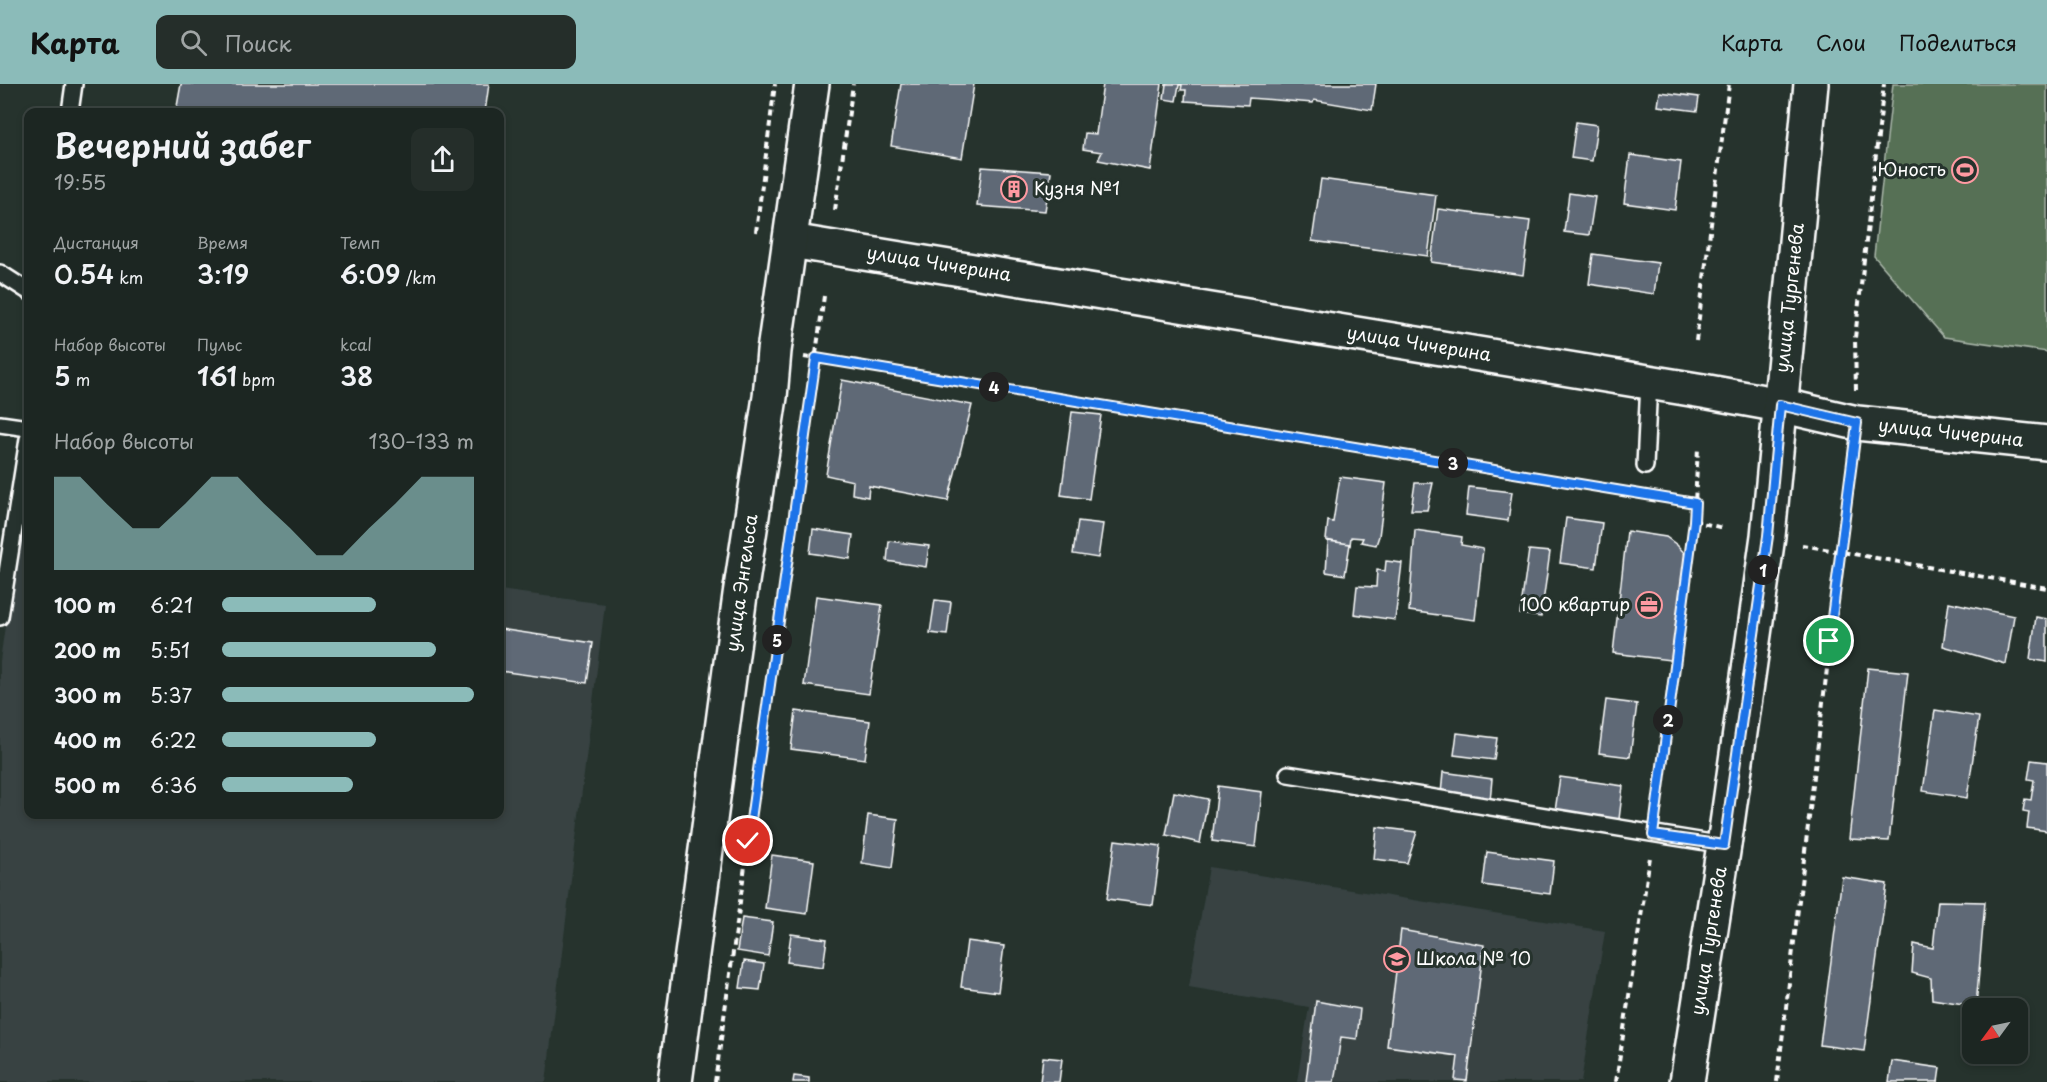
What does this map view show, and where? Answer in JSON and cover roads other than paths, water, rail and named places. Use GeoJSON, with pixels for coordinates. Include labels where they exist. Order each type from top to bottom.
{"type":"FeatureCollection","features":[{"type":"Feature","properties":{"kind":"street","name":"улица Энгельса"},"geometry":{"type":"LineString","coordinates":[[675,1082],[740,594],[770,397],[774,351],[812,84]]}},
{"type":"Feature","properties":{"kind":"street","name":"улица Тургенева"},"geometry":{"type":"LineString","coordinates":[[1687,1082],[1724,845],[1768,536],[1811,84]]}},
{"type":"Feature","properties":{"kind":"street","name":"улица Чичерина"},"geometry":{"type":"LineString","coordinates":[[791,241],[1649,382],[1780,405],[1857,423],[2047,443]]}},
{"type":"Feature","properties":{"kind":"lane"},"geometry":{"type":"LineString","coordinates":[[71,108],[74,84]]}},
{"type":"Feature","properties":{"kind":"lane"},"geometry":{"type":"LineString","coordinates":[[0,273],[24,288]]}},
{"type":"Feature","properties":{"kind":"lane"},"geometry":{"type":"LineString","coordinates":[[1645,466],[1649,382]]}},
{"type":"Feature","properties":{"kind":"lane"},"geometry":{"type":"LineString","coordinates":[[0,424],[24,427]]}},
{"type":"Feature","properties":{"kind":"lane"},"geometry":{"type":"LineString","coordinates":[[0,617],[24,464]]}},
{"type":"Feature","properties":{"kind":"lane"},"geometry":{"type":"LineString","coordinates":[[1288,774],[1724,845]]}},
{"type":"Feature","properties":{"kind":"place","name":"Юность"},"geometry":{"type":"Point","coordinates":[1965,170]}},
{"type":"Feature","properties":{"kind":"place","name":"Кузня №1"},"geometry":{"type":"Point","coordinates":[1014,189]}},
{"type":"Feature","properties":{"kind":"place","name":"100 квартир"},"geometry":{"type":"Point","coordinates":[1649,605]}},
{"type":"Feature","properties":{"kind":"place","name":"Школа № 10"},"geometry":{"type":"Point","coordinates":[1397,959]}}]}
